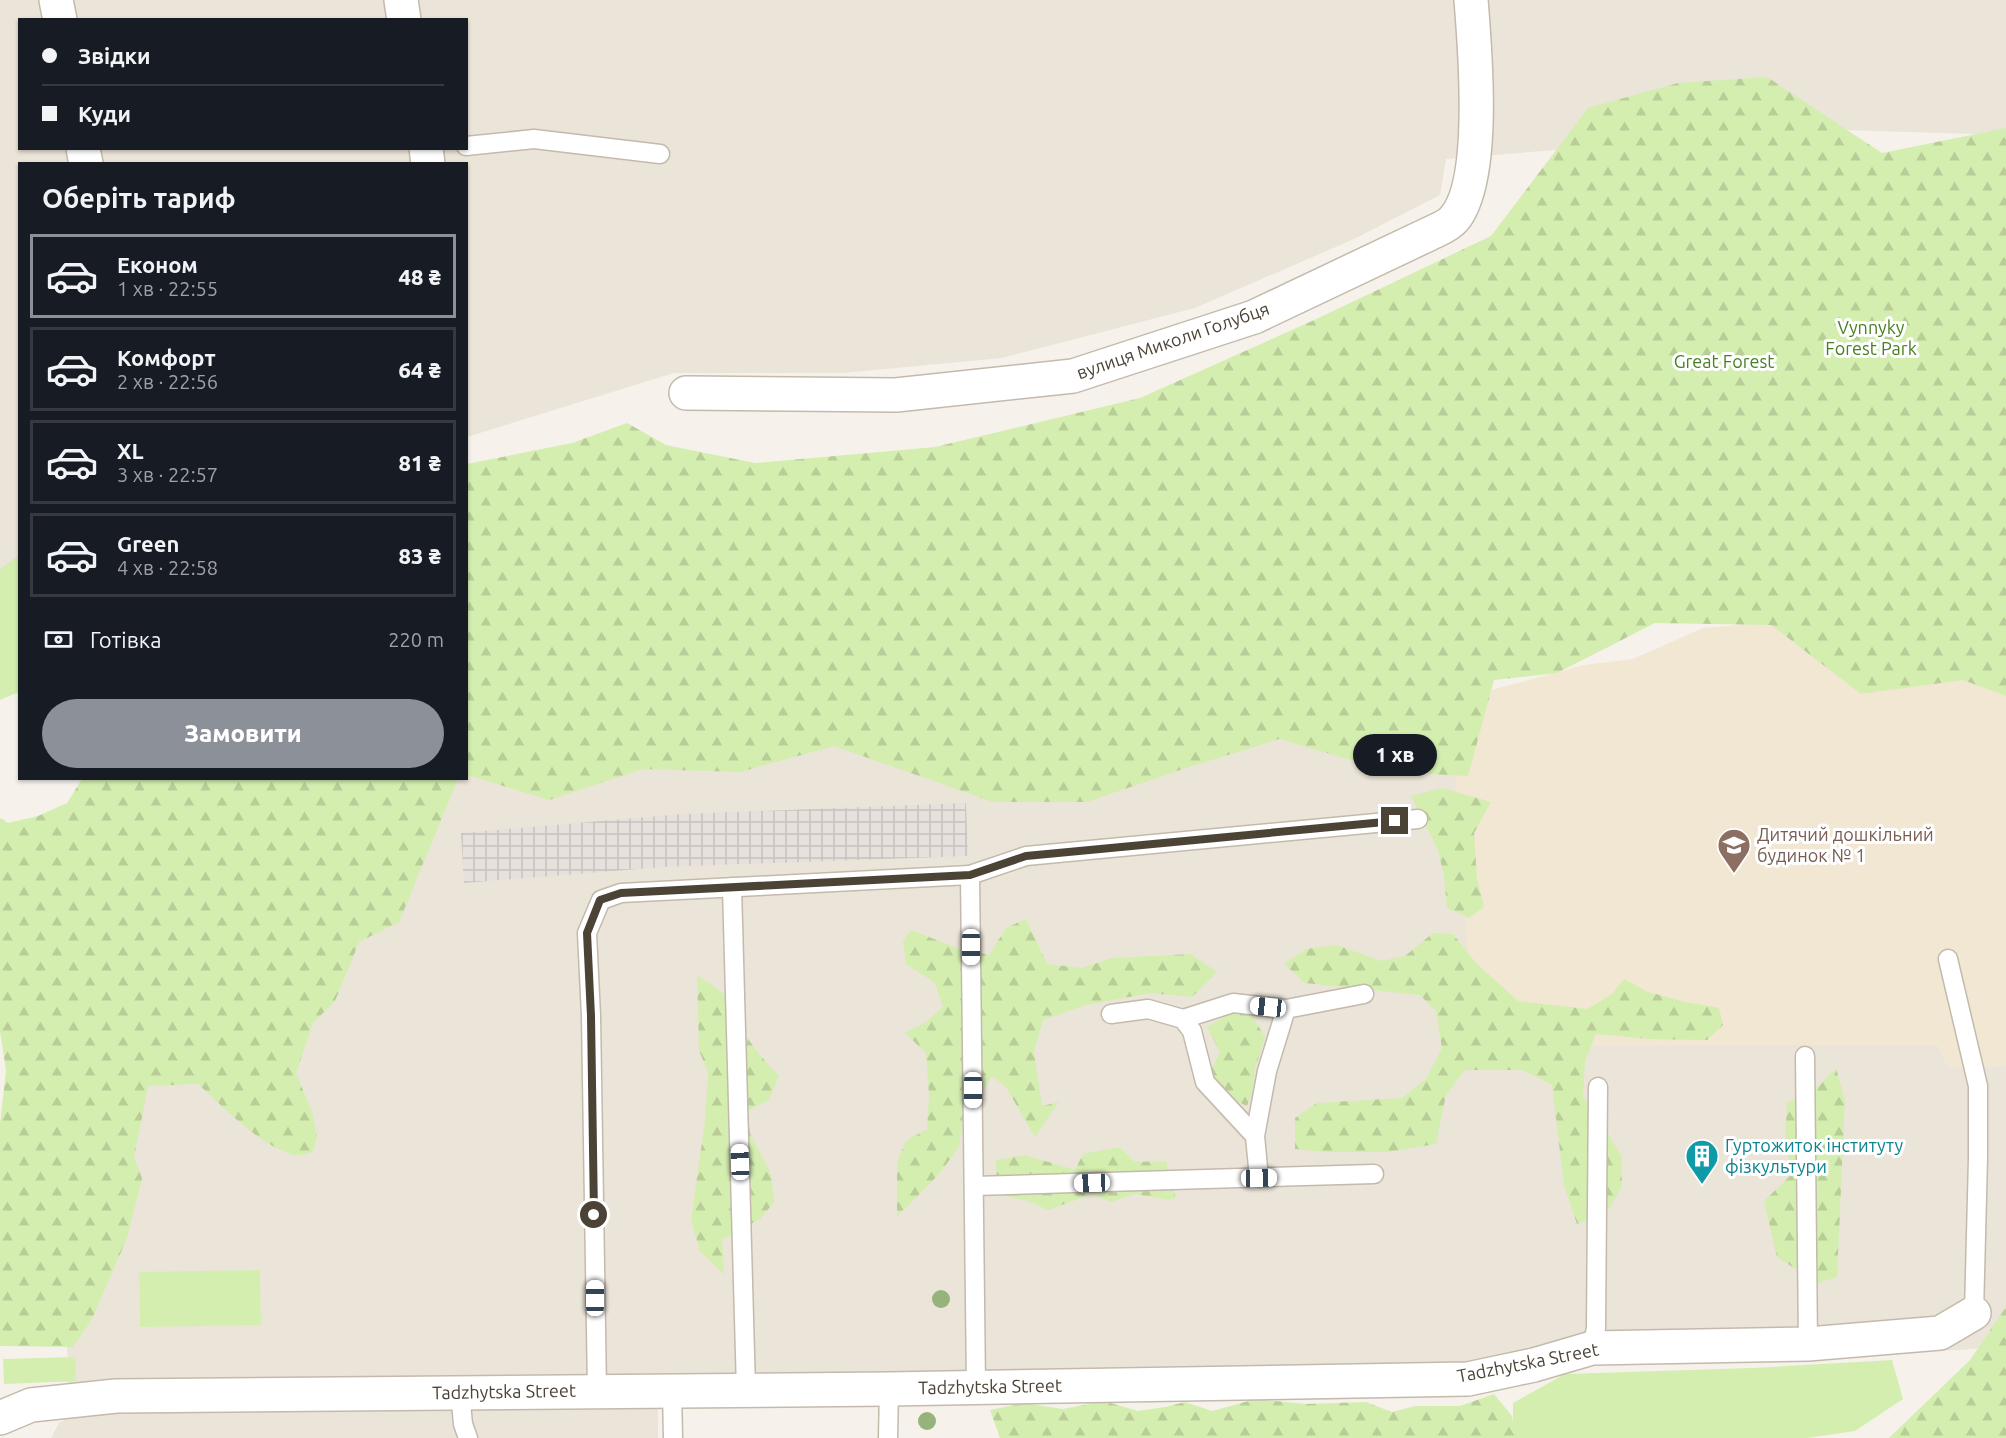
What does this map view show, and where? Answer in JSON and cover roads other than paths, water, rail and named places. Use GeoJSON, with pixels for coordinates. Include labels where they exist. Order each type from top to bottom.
{"type":"FeatureCollection","features":[{"type":"Feature","properties":{"kind":"street"},"geometry":{"type":"LineString","coordinates":[[56,0],[60,18]]}},
{"type":"Feature","properties":{"kind":"street"},"geometry":{"type":"LineString","coordinates":[[401,0],[404,18]]}},
{"type":"Feature","properties":{"kind":"street","name":"вулиця Миколи Голубця"},"geometry":{"type":"LineString","coordinates":[[686,393],[896,395],[1073,376],[1254,317],[1429,234],[1453,221],[1467,198],[1475,140],[1476,70],[1471,0]]}},
{"type":"Feature","properties":{"kind":"street","name":"Tadzhytska Street"},"geometry":{"type":"LineString","coordinates":[[0,1418],[31,1405],[90,1398],[460,1392],[889,1389],[1468,1379],[1534,1365],[1592,1348],[1808,1344],[1940,1333],[1974,1313]]}},
{"type":"Feature","properties":{"kind":"lane"},"geometry":{"type":"LineString","coordinates":[[468,146],[534,139],[660,154]]}},
{"type":"Feature","properties":{"kind":"lane"},"geometry":{"type":"LineString","coordinates":[[597,1391],[591,1028],[587,933],[600,900],[621,893],[970,875],[1026,856],[1418,819]]}},
{"type":"Feature","properties":{"kind":"lane"},"geometry":{"type":"LineString","coordinates":[[970,875],[976,1387]]}},
{"type":"Feature","properties":{"kind":"lane"},"geometry":{"type":"LineString","coordinates":[[732,887],[746,1390]]}},
{"type":"Feature","properties":{"kind":"lane"},"geometry":{"type":"LineString","coordinates":[[1948,959],[1978,1086],[1974,1313]]}},
{"type":"Feature","properties":{"kind":"lane"},"geometry":{"type":"LineString","coordinates":[[1111,1014],[1148,1009],[1183,1019],[1233,1003],[1286,1009],[1364,994]]}},
{"type":"Feature","properties":{"kind":"lane"},"geometry":{"type":"LineString","coordinates":[[1259,1178],[1255,1136],[1267,1071],[1286,1009]]}},
{"type":"Feature","properties":{"kind":"lane"},"geometry":{"type":"LineString","coordinates":[[1183,1019],[1192,1031],[1205,1082],[1255,1136]]}},
{"type":"Feature","properties":{"kind":"lane"},"geometry":{"type":"LineString","coordinates":[[1805,1056],[1808,1344]]}},
{"type":"Feature","properties":{"kind":"lane"},"geometry":{"type":"LineString","coordinates":[[1592,1348],[1596,1328],[1598,1088]]}},
{"type":"Feature","properties":{"kind":"lane"},"geometry":{"type":"LineString","coordinates":[[974,1186],[1374,1174]]}},
{"type":"Feature","properties":{"kind":"lane"},"geometry":{"type":"LineString","coordinates":[[888,1438],[889,1389]]}},
{"type":"Feature","properties":{"kind":"lane"},"geometry":{"type":"LineString","coordinates":[[672,1391],[673,1438]]}},
{"type":"Feature","properties":{"kind":"lane"},"geometry":{"type":"LineString","coordinates":[[460,1392],[462,1424],[468,1438]]}},
{"type":"Feature","properties":{"kind":"place","name":"Дитячий дошкільний будинок № 1"},"geometry":{"type":"Point","coordinates":[1734,874]}},
{"type":"Feature","properties":{"kind":"place","name":"Гуртожиток інституту фізкультури"},"geometry":{"type":"Point","coordinates":[1702,1185]}},
{"type":"Feature","properties":{"kind":"park label","name":"Vynnyky Forest Park"},"geometry":{"type":"Point","coordinates":[1871,338]}},
{"type":"Feature","properties":{"kind":"park label","name":"Great Forest"},"geometry":{"type":"Point","coordinates":[1724,362]}}]}
